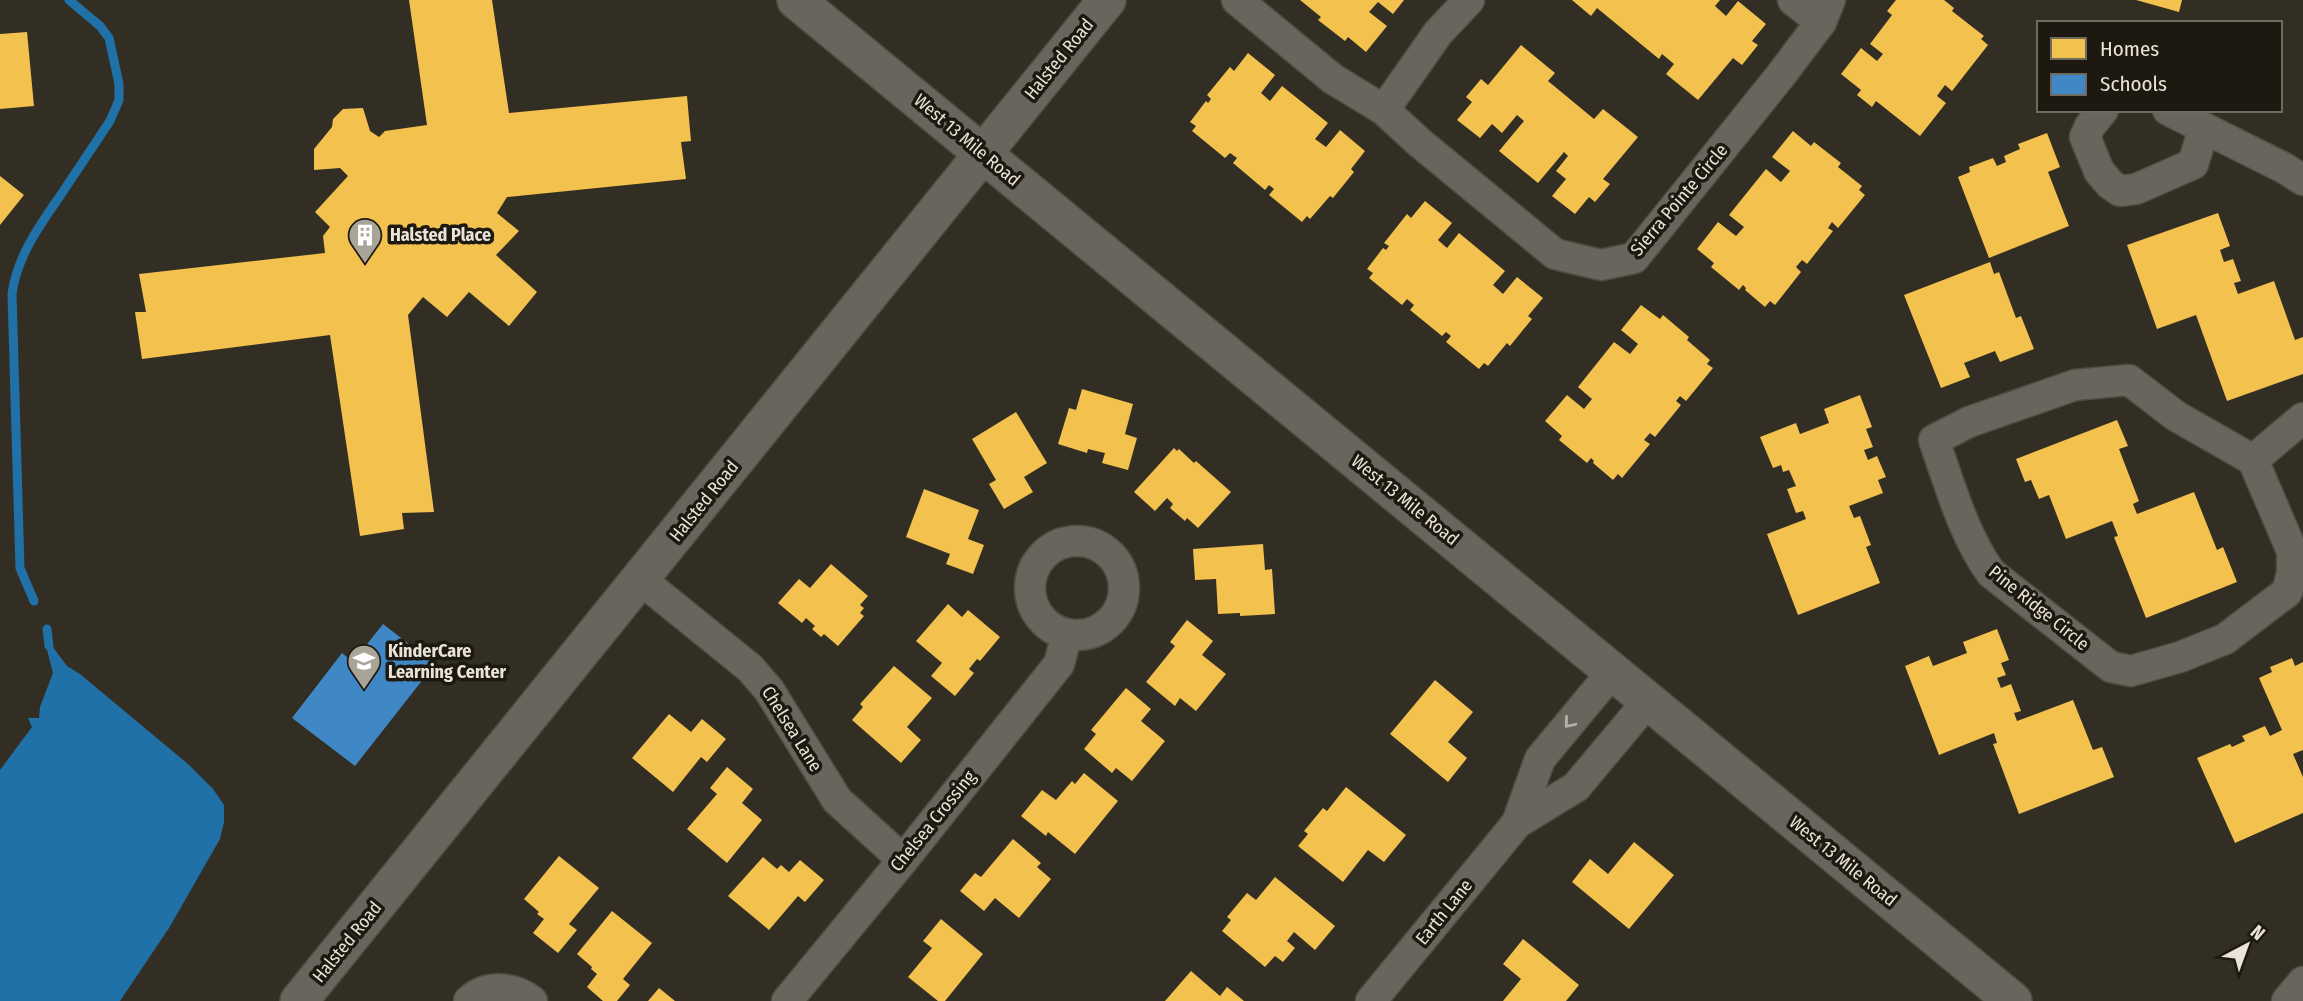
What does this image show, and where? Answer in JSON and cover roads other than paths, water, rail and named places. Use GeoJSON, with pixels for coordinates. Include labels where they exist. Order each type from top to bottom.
{"type":"FeatureCollection","features":[{"type":"Feature","properties":{"kind":"street","name":"West 13 Mile Road"},"geometry":{"type":"LineString","coordinates":[[796,0],[2013,1001]]}},
{"type":"Feature","properties":{"kind":"street","name":"Halsted Road"},"geometry":{"type":"LineString","coordinates":[[299,1001],[1108,0]]}},
{"type":"Feature","properties":{"kind":"street","name":"Sierra Pointe Circle"},"geometry":{"type":"LineString","coordinates":[[1237,0],[1334,79],[1384,110],[1555,254],[1601,265],[1634,258],[1782,75],[1825,11]]}},
{"type":"Feature","properties":{"kind":"street"},"geometry":{"type":"LineString","coordinates":[[1384,110],[1438,33],[1469,0]]}},
{"type":"Feature","properties":{"kind":"street"},"geometry":{"type":"LineString","coordinates":[[1793,0],[1825,11]]}},
{"type":"Feature","properties":{"kind":"street"},"geometry":{"type":"LineString","coordinates":[[2102,112],[2090,126],[2085,137],[2098,171],[2109,184],[2120,191],[2136,189],[2193,164],[2204,128]]}},
{"type":"Feature","properties":{"kind":"street"},"geometry":{"type":"LineString","coordinates":[[2172,112],[2284,167],[2303,180]]}},
{"type":"Feature","properties":{"kind":"street","name":"Pine Ridge Circle"},"geometry":{"type":"LineString","coordinates":[[2129,380],[2176,416],[2253,460],[2292,551],[2292,573],[2287,592],[2225,639],[2180,657],[2131,671],[2111,667],[1991,573],[1983,562],[1955,501],[1934,440],[1969,422],[2075,385],[2129,380]]}},
{"type":"Feature","properties":{"kind":"street"},"geometry":{"type":"LineString","coordinates":[[2253,460],[2303,418]]}},
{"type":"Feature","properties":{"kind":"street","name":"Chelsea Lane"},"geometry":{"type":"LineString","coordinates":[[640,579],[750,668],[769,690],[837,800],[903,860]]}},
{"type":"Feature","properties":{"kind":"street","name":"Chelsea Crossing"},"geometry":{"type":"LineString","coordinates":[[787,1001],[1059,664],[1067,634]]}},
{"type":"Feature","properties":{"kind":"street","name":"Earth Lane"},"geometry":{"type":"LineString","coordinates":[[1517,823],[1540,759],[1613,671]]}},
{"type":"Feature","properties":{"kind":"street","name":"Earth Lane"},"geometry":{"type":"LineString","coordinates":[[1371,1001],[1517,823],[1576,787],[1648,701]]}},
{"type":"Feature","properties":{"kind":"street"},"geometry":{"type":"LineString","coordinates":[[2287,1001],[2303,982]]}},
{"type":"Feature","properties":{"kind":"street"},"geometry":{"type":"LineString","coordinates":[[469,1001],[487,991],[502,989],[517,991],[532,1001]]}},
{"type":"Feature","properties":{"kind":"water"},"geometry":{"type":"Polygon","coordinates":[[[46,646],[52,646],[67,666],[188,764],[213,789],[224,805],[220,839],[169,928],[120,1001],[0,1001],[0,770],[32,727],[28,718],[39,718],[40,707],[53,673],[46,646]]]}},
{"type":"Feature","properties":{"kind":"waterway"},"geometry":{"type":"LineString","coordinates":[[34,601],[20,568],[12,294],[19,267],[31,241],[110,121],[119,100],[119,84],[109,38],[100,26],[69,0]]}},
{"type":"Feature","properties":{"kind":"waterway"},"geometry":{"type":"LineString","coordinates":[[47,629],[49,646]]}},
{"type":"Feature","properties":{"kind":"place","name":"Halsted Place"},"geometry":{"type":"Point","coordinates":[365,265]}},
{"type":"Feature","properties":{"kind":"place","name":"KinderCare Learning Center"},"geometry":{"type":"Point","coordinates":[364,691]}}]}
